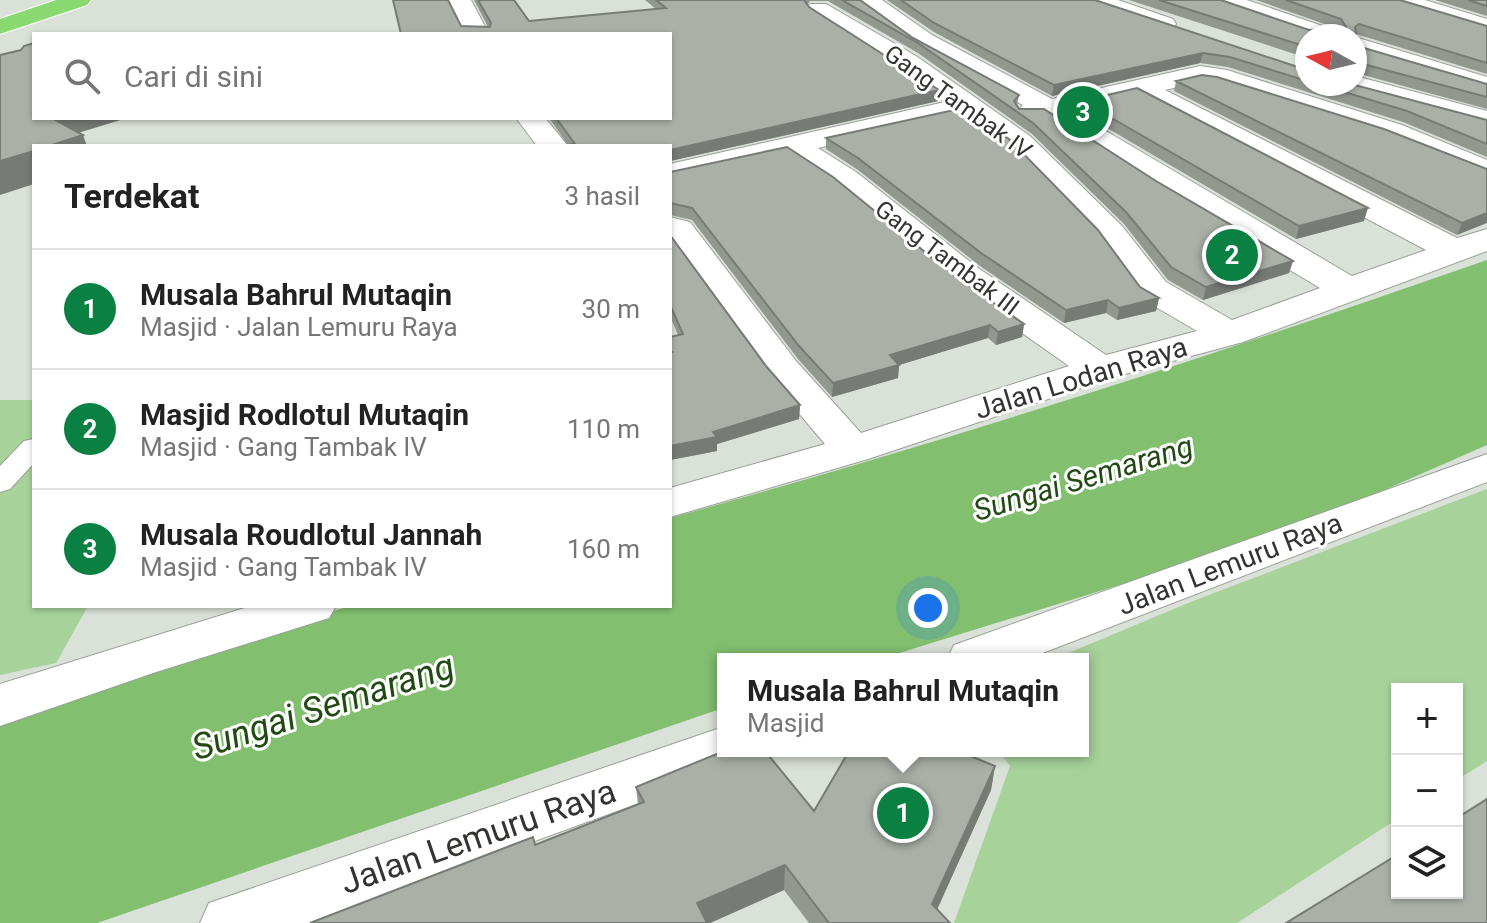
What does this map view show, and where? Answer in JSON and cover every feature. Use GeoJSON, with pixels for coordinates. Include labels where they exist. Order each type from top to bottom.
{"type":"FeatureCollection","features":[{"type":"Feature","properties":{"kind":"highway"},"geometry":{"type":"LineString","coordinates":[[0,10],[31,0]]}},
{"type":"Feature","properties":{"kind":"highway"},"geometry":{"type":"LineString","coordinates":[[0,27],[79,0]]}},
{"type":"Feature","properties":{"kind":"street"},"geometry":{"type":"LineString","coordinates":[[459,0],[476,32]]}},
{"type":"Feature","properties":{"kind":"street"},"geometry":{"type":"LineString","coordinates":[[1096,0],[1193,34]]}},
{"type":"Feature","properties":{"kind":"street"},"geometry":{"type":"LineString","coordinates":[[1224,0],[1295,25]]}},
{"type":"Feature","properties":{"kind":"street"},"geometry":{"type":"LineString","coordinates":[[1401,0],[1487,27]]}},
{"type":"Feature","properties":{"kind":"street","name":"Gang Tambak IV"},"geometry":{"type":"LineString","coordinates":[[1229,334],[1153,290],[1110,233],[1020,142],[907,62],[818,9],[873,1],[923,40],[1048,108],[1349,290]]}},
{"type":"Feature","properties":{"kind":"street"},"geometry":{"type":"LineString","coordinates":[[1367,49],[1487,86]]}},
{"type":"Feature","properties":{"kind":"street"},"geometry":{"type":"LineString","coordinates":[[672,173],[981,114],[1048,108],[1200,74],[1218,76],[1392,131],[1487,171]]}},
{"type":"Feature","properties":{"kind":"street"},"geometry":{"type":"LineString","coordinates":[[1139,87],[1470,245]]}},
{"type":"Feature","properties":{"kind":"street"},"geometry":{"type":"LineString","coordinates":[[1367,88],[1487,120]]}},
{"type":"Feature","properties":{"kind":"street"},"geometry":{"type":"LineString","coordinates":[[532,120],[551,144]]}},
{"type":"Feature","properties":{"kind":"street","name":"Gang Tambak III"},"geometry":{"type":"LineString","coordinates":[[795,147],[845,179],[965,276],[1100,369]]}},
{"type":"Feature","properties":{"kind":"street"},"geometry":{"type":"LineString","coordinates":[[672,228],[678,229],[782,369],[853,450]]}},
{"type":"Feature","properties":{"kind":"street","name":"Jalan Lodan Raya"},"geometry":{"type":"LineString","coordinates":[[672,502],[853,450],[1100,369],[1229,334],[1470,245]]}},
{"type":"Feature","properties":{"kind":"street","name":"Jalan Lemuru Raya"},"geometry":{"type":"LineString","coordinates":[[989,653],[1487,467]]}},
{"type":"Feature","properties":{"kind":"street"},"geometry":{"type":"LineString","coordinates":[[0,705],[285,610]]}},
{"type":"Feature","properties":{"kind":"street","name":"Jalan Lemuru Raya"},"geometry":{"type":"LineString","coordinates":[[232,923],[717,751]]}},
{"type":"Feature","properties":{"kind":"lane"},"geometry":{"type":"LineString","coordinates":[[0,483],[32,449]]}},
{"type":"Feature","properties":{"kind":"shaded area"},"geometry":{"type":"Polygon","coordinates":[[[0,400],[32,400],[32,608],[87,608],[56,663],[0,675],[0,400]]]}},
{"type":"Feature","properties":{"kind":"shaded area"},"geometry":{"type":"Polygon","coordinates":[[[1487,489],[1487,761],[1463,776],[1463,683],[1391,683],[1391,823],[1237,923],[954,923],[1010,766],[1003,757],[1089,757],[1089,653],[1068,653],[1193,601],[1487,489]]]}},
{"type":"Feature","properties":{"kind":"water","name":"Sungai Semarang"},"geometry":{"type":"Polygon","coordinates":[[[1487,260],[1487,445],[1284,534],[899,653],[717,653],[717,710],[97,923],[0,923],[0,722],[246,635],[344,608],[672,608],[672,517],[1081,396],[1487,260]]]}},
{"type":"Feature","properties":{"kind":"building"},"geometry":{"type":"Polygon","coordinates":[[[393,0],[448,0],[461,26],[490,27],[491,23],[478,0],[514,0],[529,21],[666,8],[656,0],[804,0],[809,7],[939,90],[672,150],[672,144],[575,144],[557,120],[672,120],[672,32],[401,32],[393,0]]]}},
{"type":"Feature","properties":{"kind":"building"},"geometry":{"type":"Polygon","coordinates":[[[842,0],[860,0],[913,38],[1019,95],[1014,101],[1019,109],[1044,109],[1156,181],[1293,261],[1206,287],[1171,267],[1126,212],[1033,123],[918,43],[842,0]]]}},
{"type":"Feature","properties":{"kind":"building"},"geometry":{"type":"Polygon","coordinates":[[[901,0],[1095,0],[1295,66],[1295,77],[1230,57],[1203,53],[1054,85],[934,23],[901,0]]]}},
{"type":"Feature","properties":{"kind":"building"},"geometry":{"type":"Polygon","coordinates":[[[1159,0],[1221,0],[1295,25],[1295,43],[1159,0]]]}},
{"type":"Feature","properties":{"kind":"building"},"geometry":{"type":"Polygon","coordinates":[[[1286,0],[1400,0],[1487,26],[1487,63],[1367,24],[1344,24],[1341,19],[1286,0]]]}},
{"type":"Feature","properties":{"kind":"building"},"geometry":{"type":"Polygon","coordinates":[[[1468,0],[1487,0],[1487,6],[1468,0]]]}},
{"type":"Feature","properties":{"kind":"building"},"geometry":{"type":"Polygon","coordinates":[[[32,44],[32,120],[56,120],[83,135],[55,144],[32,144],[32,152],[0,161],[0,55],[21,50],[32,44]]]}},
{"type":"Feature","properties":{"kind":"building"},"geometry":{"type":"Polygon","coordinates":[[[1367,49],[1487,84],[1487,97],[1367,65],[1367,49]]]}},
{"type":"Feature","properties":{"kind":"building"},"geometry":{"type":"Polygon","coordinates":[[[1202,75],[1384,129],[1487,169],[1487,213],[1462,223],[1176,81],[1202,75]]]}},
{"type":"Feature","properties":{"kind":"building"},"geometry":{"type":"Polygon","coordinates":[[[1137,88],[1368,208],[1299,226],[1082,101],[1137,88]]]}},
{"type":"Feature","properties":{"kind":"building"},"geometry":{"type":"Polygon","coordinates":[[[1367,88],[1487,120],[1487,144],[1407,111],[1358,96],[1367,96],[1367,88]]]}},
{"type":"Feature","properties":{"kind":"building"},"geometry":{"type":"Polygon","coordinates":[[[963,108],[1009,139],[1098,230],[1140,287],[1159,298],[1119,308],[1108,300],[1066,310],[981,253],[858,158],[826,138],[963,108]]]}},
{"type":"Feature","properties":{"kind":"building"},"geometry":{"type":"Polygon","coordinates":[[[787,147],[833,177],[952,274],[1024,324],[998,332],[990,325],[890,355],[899,365],[833,383],[799,346],[692,208],[672,203],[672,172],[787,147]]]}},
{"type":"Feature","properties":{"kind":"building"},"geometry":{"type":"Polygon","coordinates":[[[672,238],[766,366],[800,405],[713,432],[717,437],[672,446],[672,337],[683,334],[672,309],[672,238]]]}},
{"type":"Feature","properties":{"kind":"building"},"geometry":{"type":"Polygon","coordinates":[[[717,754],[717,757],[770,757],[814,811],[846,757],[973,757],[995,766],[932,904],[950,923],[829,923],[785,865],[697,903],[707,923],[310,923],[533,837],[535,845],[644,802],[636,787],[717,754]]]}},
{"type":"Feature","properties":{"kind":"building"},"geometry":{"type":"Polygon","coordinates":[[[1487,799],[1487,923],[1286,923],[1391,859],[1391,899],[1463,899],[1463,814],[1487,799]]]}},
{"type":"Feature","properties":{"kind":"place","name":"Musala Roudlotul Jannah"},"geometry":{"type":"Point","coordinates":[1083,112]}},
{"type":"Feature","properties":{"kind":"place","name":"Masjid Rodlotul Mutaqin"},"geometry":{"type":"Point","coordinates":[1232,255]}},
{"type":"Feature","properties":{"kind":"place","name":"Musala Bahrul Mutaqin"},"geometry":{"type":"Point","coordinates":[903,813]}}]}
